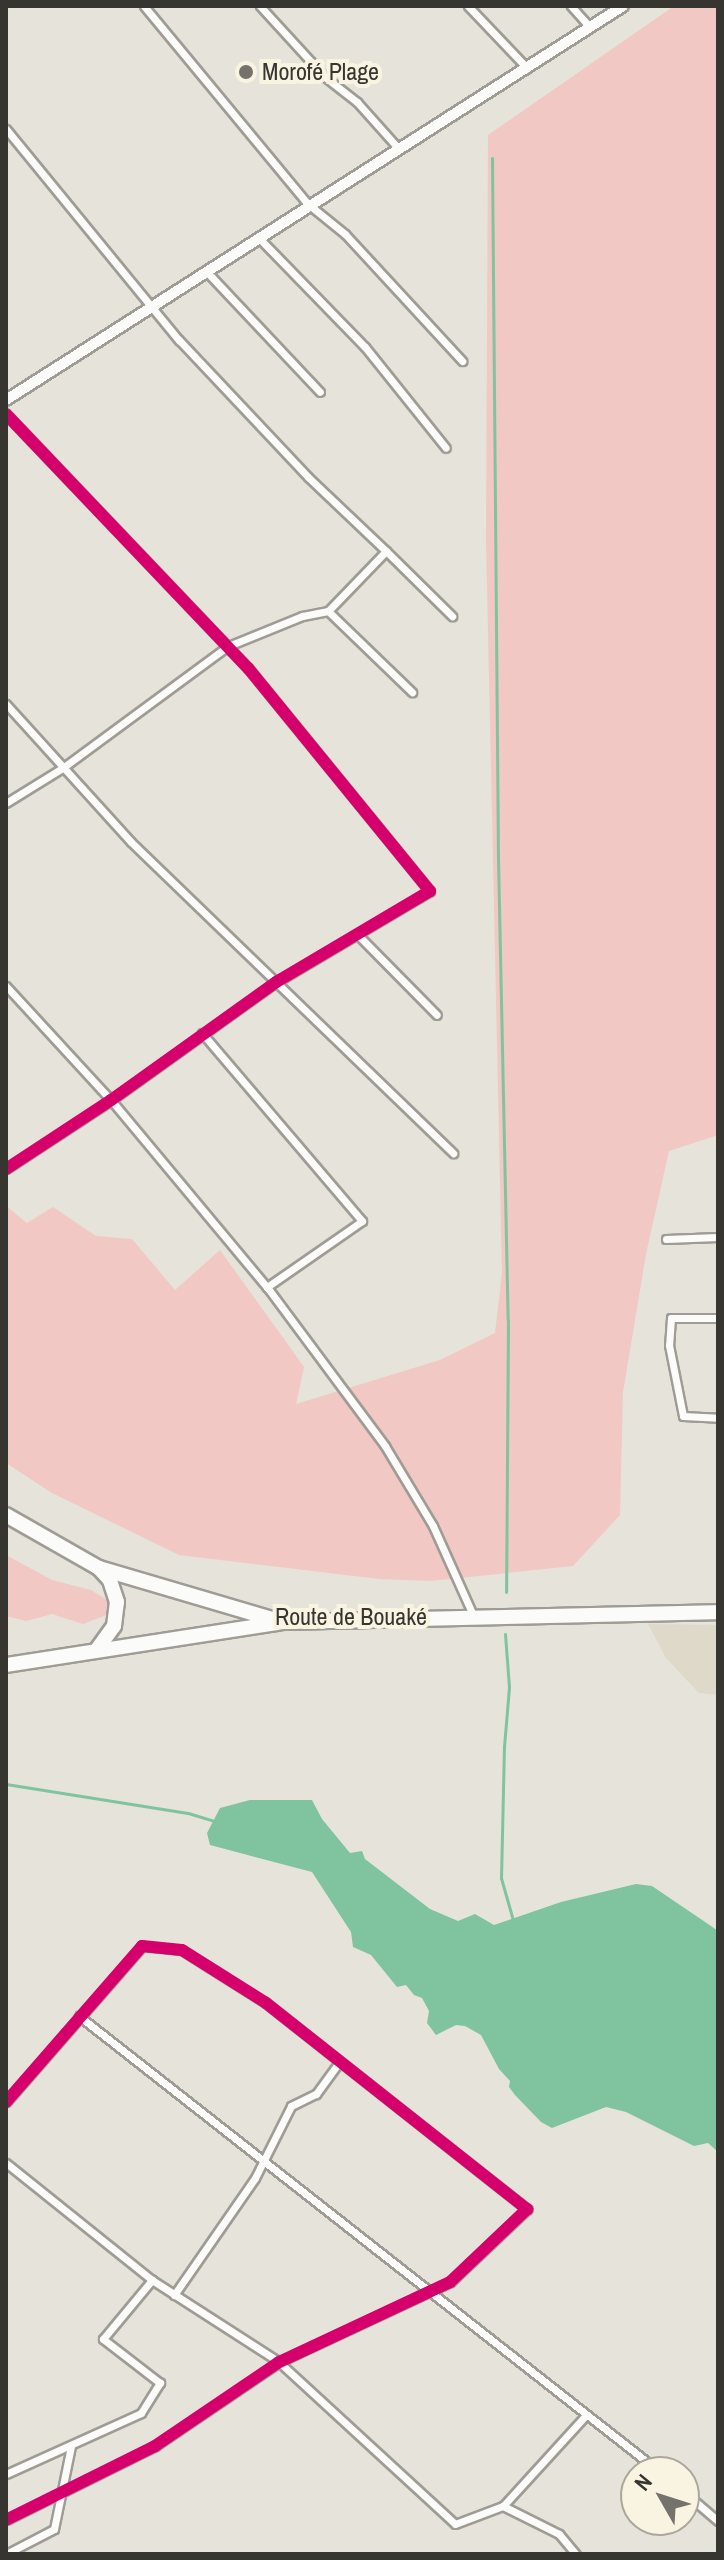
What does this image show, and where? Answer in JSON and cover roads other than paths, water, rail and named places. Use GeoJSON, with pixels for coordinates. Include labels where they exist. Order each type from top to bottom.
{"type":"FeatureCollection","features":[{"type":"Feature","properties":{"kind":"highway","name":"Route de Bouaké"},"geometry":{"type":"LineString","coordinates":[[6,1515],[99,1568],[282,1622],[473,1615],[718,1612]]}},
{"type":"Feature","properties":{"kind":"highway"},"geometry":{"type":"LineString","coordinates":[[98,1648],[114,1626],[117,1602],[110,1580],[99,1568]]}},
{"type":"Feature","properties":{"kind":"highway"},"geometry":{"type":"LineString","coordinates":[[6,1665],[98,1648],[282,1622]]}},
{"type":"Feature","properties":{"kind":"street"},"geometry":{"type":"LineString","coordinates":[[144,6],[308,204],[345,234],[462,361]]}},
{"type":"Feature","properties":{"kind":"street"},"geometry":{"type":"LineString","coordinates":[[260,6],[325,77],[357,102],[399,149]]}},
{"type":"Feature","properties":{"kind":"street"},"geometry":{"type":"LineString","coordinates":[[468,6],[527,68]]}},
{"type":"Feature","properties":{"kind":"street"},"geometry":{"type":"LineString","coordinates":[[571,6],[590,27]]}},
{"type":"Feature","properties":{"kind":"street"},"geometry":{"type":"LineString","coordinates":[[6,400],[308,204],[623,6]]}},
{"type":"Feature","properties":{"kind":"street"},"geometry":{"type":"LineString","coordinates":[[6,129],[150,306],[308,477],[452,616]]}},
{"type":"Feature","properties":{"kind":"street"},"geometry":{"type":"LineString","coordinates":[[258,237],[365,347],[446,448]]}},
{"type":"Feature","properties":{"kind":"street"},"geometry":{"type":"LineString","coordinates":[[206,271],[320,392]]}},
{"type":"Feature","properties":{"kind":"street"},"geometry":{"type":"LineString","coordinates":[[6,414],[228,646],[430,891],[276,982],[111,1100],[6,1169]]}},
{"type":"Feature","properties":{"kind":"street"},"geometry":{"type":"LineString","coordinates":[[6,803],[64,767],[228,646],[302,616],[328,611],[386,551]]}},
{"type":"Feature","properties":{"kind":"street"},"geometry":{"type":"LineString","coordinates":[[328,611],[412,692]]}},
{"type":"Feature","properties":{"kind":"street"},"geometry":{"type":"LineString","coordinates":[[6,704],[131,842],[453,1153]]}},
{"type":"Feature","properties":{"kind":"street"},"geometry":{"type":"LineString","coordinates":[[358,935],[437,1015]]}},
{"type":"Feature","properties":{"kind":"street"},"geometry":{"type":"LineString","coordinates":[[6,986],[111,1100],[267,1287],[385,1446],[433,1526],[473,1615]]}},
{"type":"Feature","properties":{"kind":"street"},"geometry":{"type":"LineString","coordinates":[[202,1033],[362,1221],[267,1287]]}},
{"type":"Feature","properties":{"kind":"street"},"geometry":{"type":"LineString","coordinates":[[666,1239],[718,1237]]}},
{"type":"Feature","properties":{"kind":"street"},"geometry":{"type":"LineString","coordinates":[[718,1318],[671,1318],[669,1345],[671,1372],[683,1416],[718,1418]]}},
{"type":"Feature","properties":{"kind":"street"},"geometry":{"type":"LineString","coordinates":[[6,2102],[142,1946],[182,1950],[266,2003],[527,2209],[450,2282],[279,2362],[155,2446],[6,2520]]}},
{"type":"Feature","properties":{"kind":"street"},"geometry":{"type":"LineString","coordinates":[[79,2016],[639,2456]]}},
{"type":"Feature","properties":{"kind":"street"},"geometry":{"type":"LineString","coordinates":[[174,2295],[255,2178],[291,2106],[316,2094],[339,2062]]}},
{"type":"Feature","properties":{"kind":"street"},"geometry":{"type":"LineString","coordinates":[[6,2163],[152,2280],[279,2362],[455,2524],[503,2506],[586,2415]]}},
{"type":"Feature","properties":{"kind":"street"},"geometry":{"type":"LineString","coordinates":[[6,2474],[141,2413],[160,2383],[103,2339],[152,2280]]}},
{"type":"Feature","properties":{"kind":"street"},"geometry":{"type":"LineString","coordinates":[[6,2554],[54,2529],[71,2446]]}},
{"type":"Feature","properties":{"kind":"street"},"geometry":{"type":"LineString","coordinates":[[503,2506],[559,2534],[576,2554]]}},
{"type":"Feature","properties":{"kind":"street"},"geometry":{"type":"LineString","coordinates":[[700,2506],[718,2521]]}},
{"type":"Feature","properties":{"kind":"waterway"},"geometry":{"type":"LineString","coordinates":[[492,158],[498,858],[508,1320],[506,1592]]}},
{"type":"Feature","properties":{"kind":"waterway"},"geometry":{"type":"LineString","coordinates":[[505,1634],[509,1687],[504,1746],[501,1878],[513,1920]]}},
{"type":"Feature","properties":{"kind":"waterway"},"geometry":{"type":"LineString","coordinates":[[6,1784],[188,1813],[215,1821]]}},
{"type":"Feature","properties":{"kind":"place","name":"Morofé Plage"},"geometry":{"type":"Point","coordinates":[246,72]}}]}
